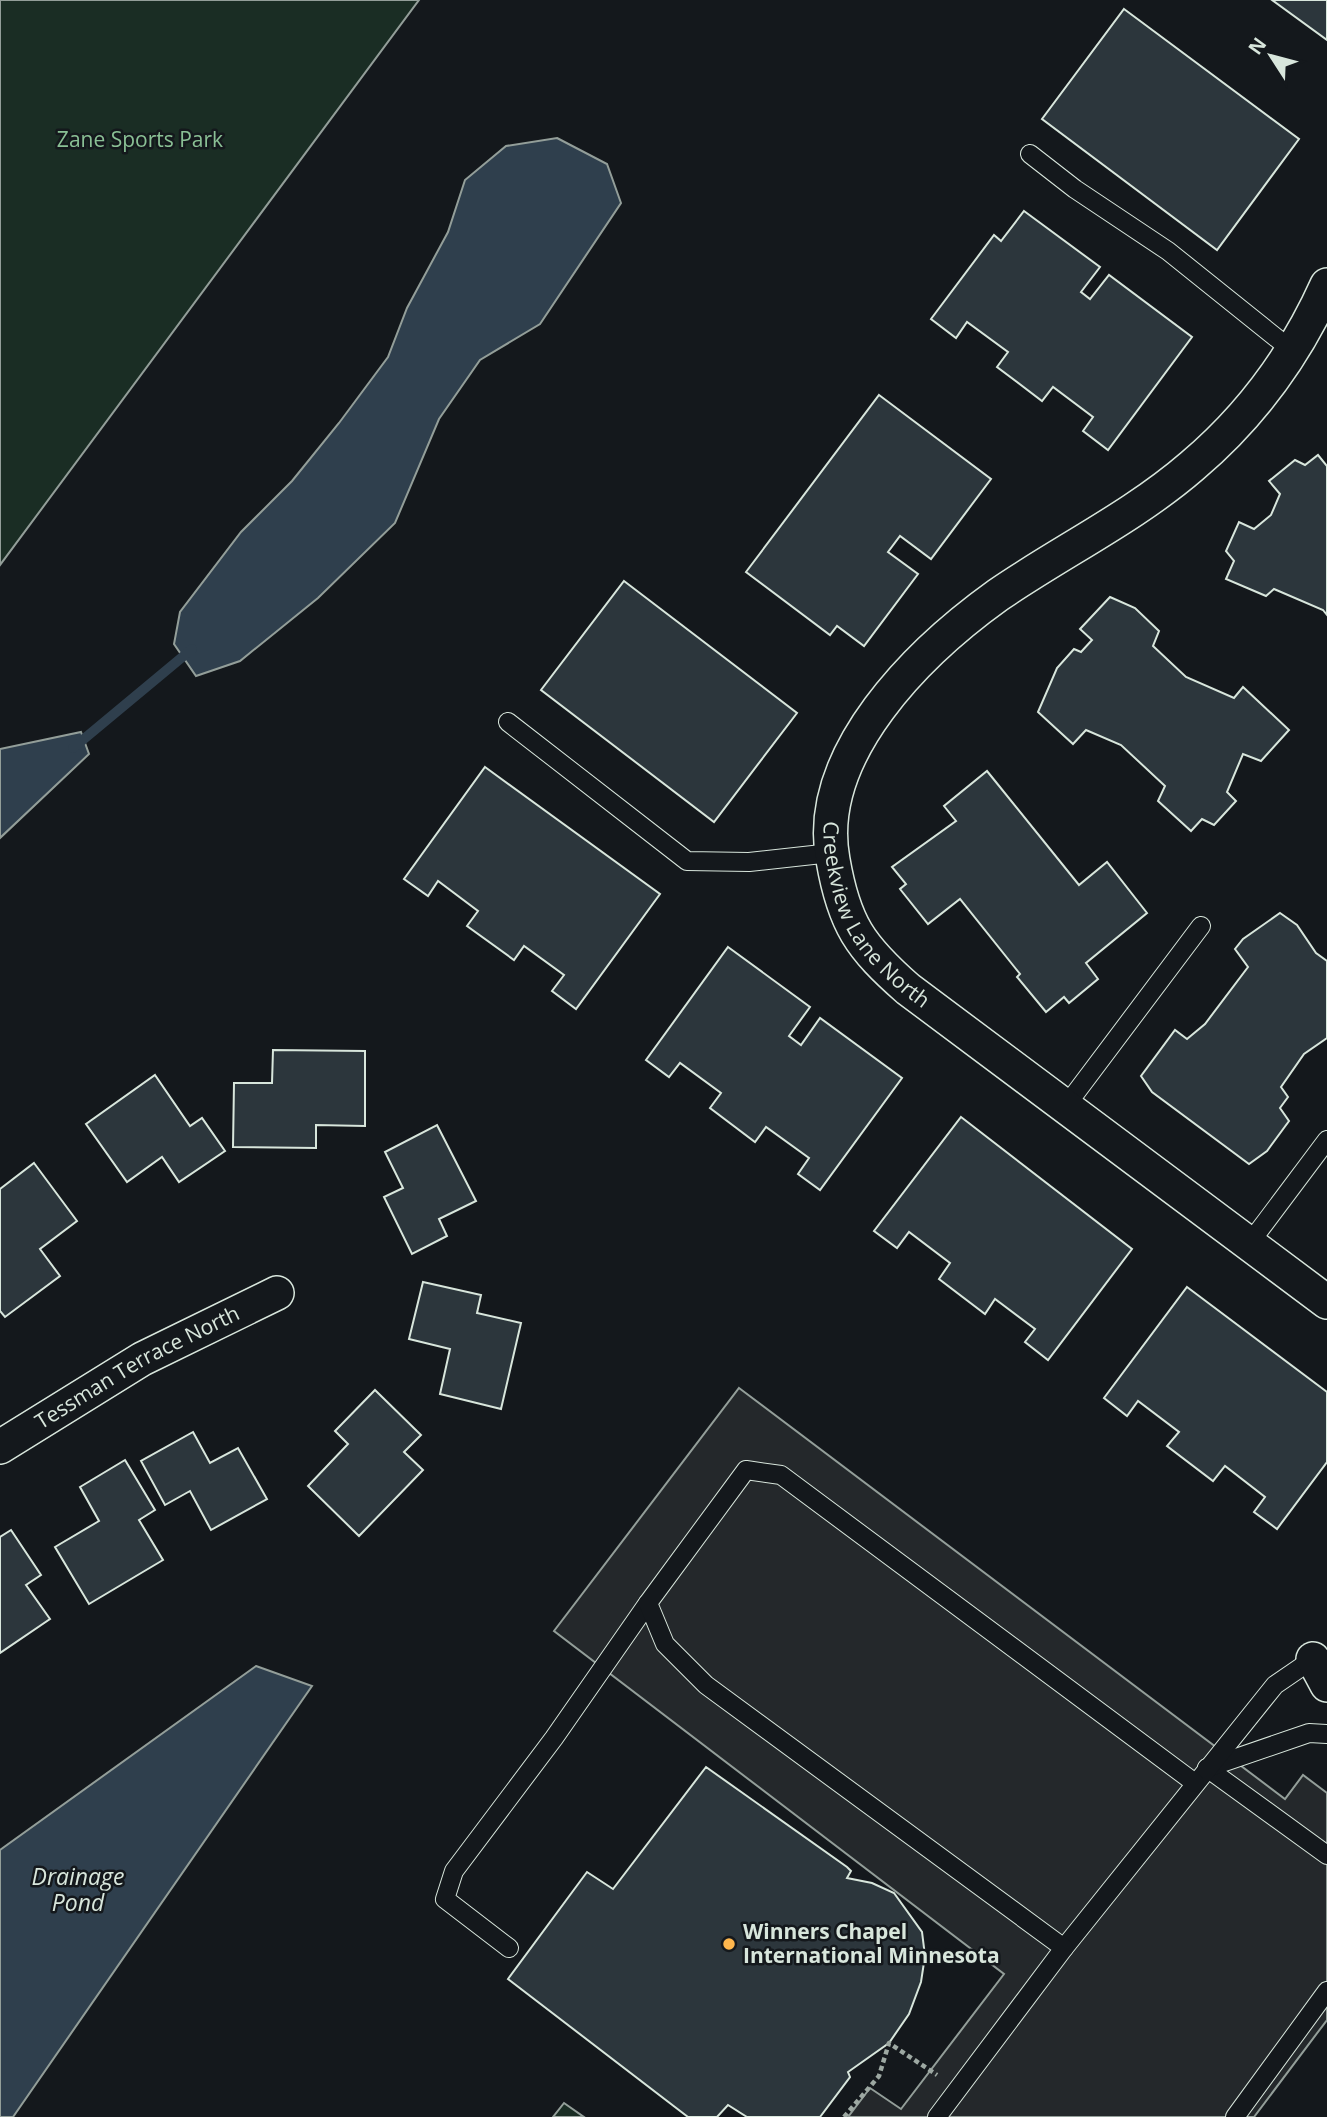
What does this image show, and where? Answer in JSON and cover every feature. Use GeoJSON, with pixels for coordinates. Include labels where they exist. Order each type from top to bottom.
{"type":"FeatureCollection","features":[{"type":"Feature","properties":{"kind":"street","name":"Creekview Lane North"},"geometry":{"type":"LineString","coordinates":[[1327,285],[1293,352],[1238,421],[1194,466],[1150,500],[999,595],[909,673],[850,752],[836,790],[830,823],[831,853],[839,895],[851,927],[876,961],[908,989],[1327,1302]]}},
{"type":"Feature","properties":{"kind":"street","name":"Tessman Terrace North"},"geometry":{"type":"LineString","coordinates":[[0,1447],[142,1359],[277,1293]]}},
{"type":"Feature","properties":{"kind":"lane"},"geometry":{"type":"LineString","coordinates":[[1030,154],[1075,189],[1168,251],[1293,352]]}},
{"type":"Feature","properties":{"kind":"lane"},"geometry":{"type":"LineString","coordinates":[[508,722],[687,861],[749,862],[831,853]]}},
{"type":"Feature","properties":{"kind":"lane"},"geometry":{"type":"LineString","coordinates":[[1065,1107],[1201,926]]}},
{"type":"Feature","properties":{"kind":"lane"},"geometry":{"type":"LineString","coordinates":[[1249,1244],[1327,1140]]}},
{"type":"Feature","properties":{"kind":"lane"},"geometry":{"type":"LineString","coordinates":[[509,1948],[445,1899],[454,1871],[554,1738],[648,1603],[746,1470],[781,1475],[1195,1783]]}},
{"type":"Feature","properties":{"kind":"lane"},"geometry":{"type":"LineString","coordinates":[[648,1603],[666,1644],[706,1685],[1064,1948]]}},
{"type":"Feature","properties":{"kind":"lane"},"geometry":{"type":"LineString","coordinates":[[937,2117],[1064,1948],[1275,1685],[1323,1661]]}},
{"type":"Feature","properties":{"kind":"lane"},"geometry":{"type":"LineString","coordinates":[[1207,1768],[1309,1733],[1327,1734]]}},
{"type":"Feature","properties":{"kind":"lane"},"geometry":{"type":"LineString","coordinates":[[1207,1768],[1327,1855]]}},
{"type":"Feature","properties":{"kind":"lane"},"geometry":{"type":"LineString","coordinates":[[1235,2117],[1327,1991]]}},
{"type":"Feature","properties":{"kind":"path"},"geometry":{"type":"LineString","coordinates":[[844,2117],[879,2076],[889,2043],[958,2089]]}},
{"type":"Feature","properties":{"kind":"green space","name":"Zane Sports Park"},"geometry":{"type":"Polygon","coordinates":[[[0,0],[419,0],[0,565],[0,0]]]}},
{"type":"Feature","properties":{"kind":"green space"},"geometry":{"type":"Polygon","coordinates":[[[564,2103],[584,2117],[553,2117],[564,2103]]]}},
{"type":"Feature","properties":{"kind":"shaded area"},"geometry":{"type":"Polygon","coordinates":[[[739,1388],[1285,1799],[1303,1775],[1327,1793],[1327,2020],[1254,2117],[848,2117],[870,2088],[901,2109],[1004,1974],[554,1631],[739,1388]]]}},
{"type":"Feature","properties":{"kind":"water"},"geometry":{"type":"Polygon","coordinates":[[[557,138],[607,164],[621,203],[540,324],[480,360],[439,419],[395,523],[318,598],[240,661],[196,676],[174,644],[180,612],[241,532],[292,481],[388,357],[407,308],[448,232],[465,180],[506,146],[557,138]]]}},
{"type":"Feature","properties":{"kind":"water"},"geometry":{"type":"Polygon","coordinates":[[[81,732],[89,754],[0,838],[0,749],[81,732]]]}},
{"type":"Feature","properties":{"kind":"water","name":"Drainage Pond"},"geometry":{"type":"Polygon","coordinates":[[[256,1666],[312,1686],[13,2117],[0,2117],[0,1850],[256,1666]]]}},
{"type":"Feature","properties":{"kind":"building"},"geometry":{"type":"Polygon","coordinates":[[[1272,0],[1327,0],[1327,40],[1272,0]]]}},
{"type":"Feature","properties":{"kind":"building"},"geometry":{"type":"Polygon","coordinates":[[[1124,9],[1299,139],[1217,250],[1042,119],[1124,9]]]}},
{"type":"Feature","properties":{"kind":"building"},"geometry":{"type":"Polygon","coordinates":[[[1024,211],[1100,267],[1081,292],[1090,299],[1109,275],[1192,337],[1108,450],[1083,431],[1093,417],[1053,387],[1042,401],[997,367],[1008,352],[967,322],[956,338],[931,319],[994,235],[1001,241],[1024,211]]]}},
{"type":"Feature","properties":{"kind":"building"},"geometry":{"type":"Polygon","coordinates":[[[879,395],[991,479],[931,559],[900,536],[888,552],[918,574],[864,646],[837,626],[830,635],[746,572],[879,395]]]}},
{"type":"Feature","properties":{"kind":"building"},"geometry":{"type":"Polygon","coordinates":[[[1318,455],[1327,466],[1327,615],[1323,610],[1274,589],[1266,596],[1226,579],[1234,561],[1226,551],[1239,522],[1254,529],[1271,515],[1280,494],[1269,481],[1295,460],[1305,465],[1318,455]]]}},
{"type":"Feature","properties":{"kind":"building"},"geometry":{"type":"Polygon","coordinates":[[[624,581],[797,713],[714,822],[541,690],[624,581]]]}},
{"type":"Feature","properties":{"kind":"building"},"geometry":{"type":"Polygon","coordinates":[[[1110,597],[1135,608],[1159,631],[1153,646],[1186,677],[1234,698],[1243,687],[1289,730],[1261,761],[1243,754],[1227,792],[1236,801],[1214,825],[1202,819],[1191,831],[1158,801],[1165,786],[1121,745],[1086,730],[1073,744],[1038,712],[1057,668],[1074,649],[1081,652],[1092,640],[1080,629],[1110,597]]]}},
{"type":"Feature","properties":{"kind":"building"},"geometry":{"type":"Polygon","coordinates":[[[485,767],[660,894],[576,1009],[552,991],[564,975],[524,946],[514,960],[467,926],[478,911],[438,881],[428,896],[404,879],[485,767]]]}},
{"type":"Feature","properties":{"kind":"building"},"geometry":{"type":"Polygon","coordinates":[[[987,771],[1079,885],[1107,862],[1147,913],[1086,963],[1098,979],[1069,1003],[1064,997],[1046,1012],[1017,977],[1020,974],[960,899],[928,924],[900,889],[906,884],[892,867],[956,821],[944,806],[987,771]]]}},
{"type":"Feature","properties":{"kind":"building"},"geometry":{"type":"Polygon","coordinates":[[[1280,913],[1297,925],[1316,953],[1327,961],[1327,1038],[1304,1054],[1281,1087],[1288,1097],[1280,1108],[1289,1121],[1267,1151],[1249,1164],[1152,1092],[1141,1076],[1175,1030],[1187,1039],[1205,1024],[1248,967],[1235,949],[1243,939],[1280,913]]]}},
{"type":"Feature","properties":{"kind":"building"},"geometry":{"type":"Polygon","coordinates":[[[728,947],[810,1007],[789,1036],[801,1045],[820,1018],[902,1078],[820,1190],[798,1174],[809,1158],[766,1127],[755,1142],[710,1108],[721,1093],[680,1063],[669,1077],[646,1060],[728,947]]]}},
{"type":"Feature","properties":{"kind":"building"},"geometry":{"type":"Polygon","coordinates":[[[273,1050],[365,1051],[365,1126],[316,1125],[316,1148],[233,1147],[234,1083],[272,1083],[273,1050]]]}},
{"type":"Feature","properties":{"kind":"building"},"geometry":{"type":"Polygon","coordinates":[[[155,1075],[190,1126],[202,1118],[225,1151],[179,1182],[162,1157],[127,1182],[86,1124],[155,1075]]]}},
{"type":"Feature","properties":{"kind":"building"},"geometry":{"type":"Polygon","coordinates":[[[961,1117],[1132,1249],[1048,1360],[1025,1342],[1035,1329],[995,1299],[985,1314],[939,1279],[950,1263],[909,1232],[897,1248],[874,1231],[961,1117]]]}},
{"type":"Feature","properties":{"kind":"building"},"geometry":{"type":"Polygon","coordinates":[[[437,1125],[476,1201],[439,1219],[447,1236],[412,1254],[384,1197],[403,1188],[385,1152],[437,1125]]]}},
{"type":"Feature","properties":{"kind":"building"},"geometry":{"type":"Polygon","coordinates":[[[34,1163],[77,1221],[40,1249],[60,1276],[5,1317],[0,1311],[0,1189],[34,1163]]]}},
{"type":"Feature","properties":{"kind":"building"},"geometry":{"type":"Polygon","coordinates":[[[423,1282],[481,1295],[477,1313],[521,1323],[501,1409],[440,1394],[450,1349],[409,1339],[423,1282]]]}},
{"type":"Feature","properties":{"kind":"building"},"geometry":{"type":"Polygon","coordinates":[[[1187,1287],[1327,1392],[1327,1462],[1277,1529],[1254,1512],[1265,1497],[1225,1466],[1213,1481],[1167,1446],[1179,1432],[1138,1401],[1127,1416],[1104,1398],[1187,1287]]]}},
{"type":"Feature","properties":{"kind":"building"},"geometry":{"type":"Polygon","coordinates":[[[375,1390],[421,1435],[404,1452],[423,1470],[359,1536],[308,1486],[348,1444],[335,1431],[375,1390]]]}},
{"type":"Feature","properties":{"kind":"building"},"geometry":{"type":"Polygon","coordinates":[[[193,1432],[210,1463],[238,1448],[267,1499],[211,1530],[190,1491],[165,1505],[141,1461],[193,1432]]]}},
{"type":"Feature","properties":{"kind":"building"},"geometry":{"type":"Polygon","coordinates":[[[125,1460],[155,1510],[139,1520],[163,1560],[89,1604],[55,1547],[99,1521],[80,1487],[125,1460]]]}},
{"type":"Feature","properties":{"kind":"building"},"geometry":{"type":"Polygon","coordinates":[[[11,1530],[41,1575],[26,1585],[50,1619],[0,1653],[0,1537],[11,1530]]]}},
{"type":"Feature","properties":{"kind":"building","name":"Winners Chapel International Minnesota"},"geometry":{"type":"Polygon","coordinates":[[[706,1767],[847,1867],[851,1871],[847,1878],[872,1883],[894,1893],[922,1932],[925,1956],[921,1982],[909,2014],[889,2043],[848,2072],[850,2077],[820,2117],[747,2117],[728,2105],[717,2117],[688,2117],[508,1979],[587,1872],[613,1889],[706,1767]]]}},
{"type":"Feature","properties":{"kind":"waterway"},"geometry":{"type":"LineString","coordinates":[[73,748],[192,649]]}},
{"type":"Feature","properties":{"kind":"place","name":"Winners Chapel International Minnesota"},"geometry":{"type":"Point","coordinates":[729,1944]}}]}
